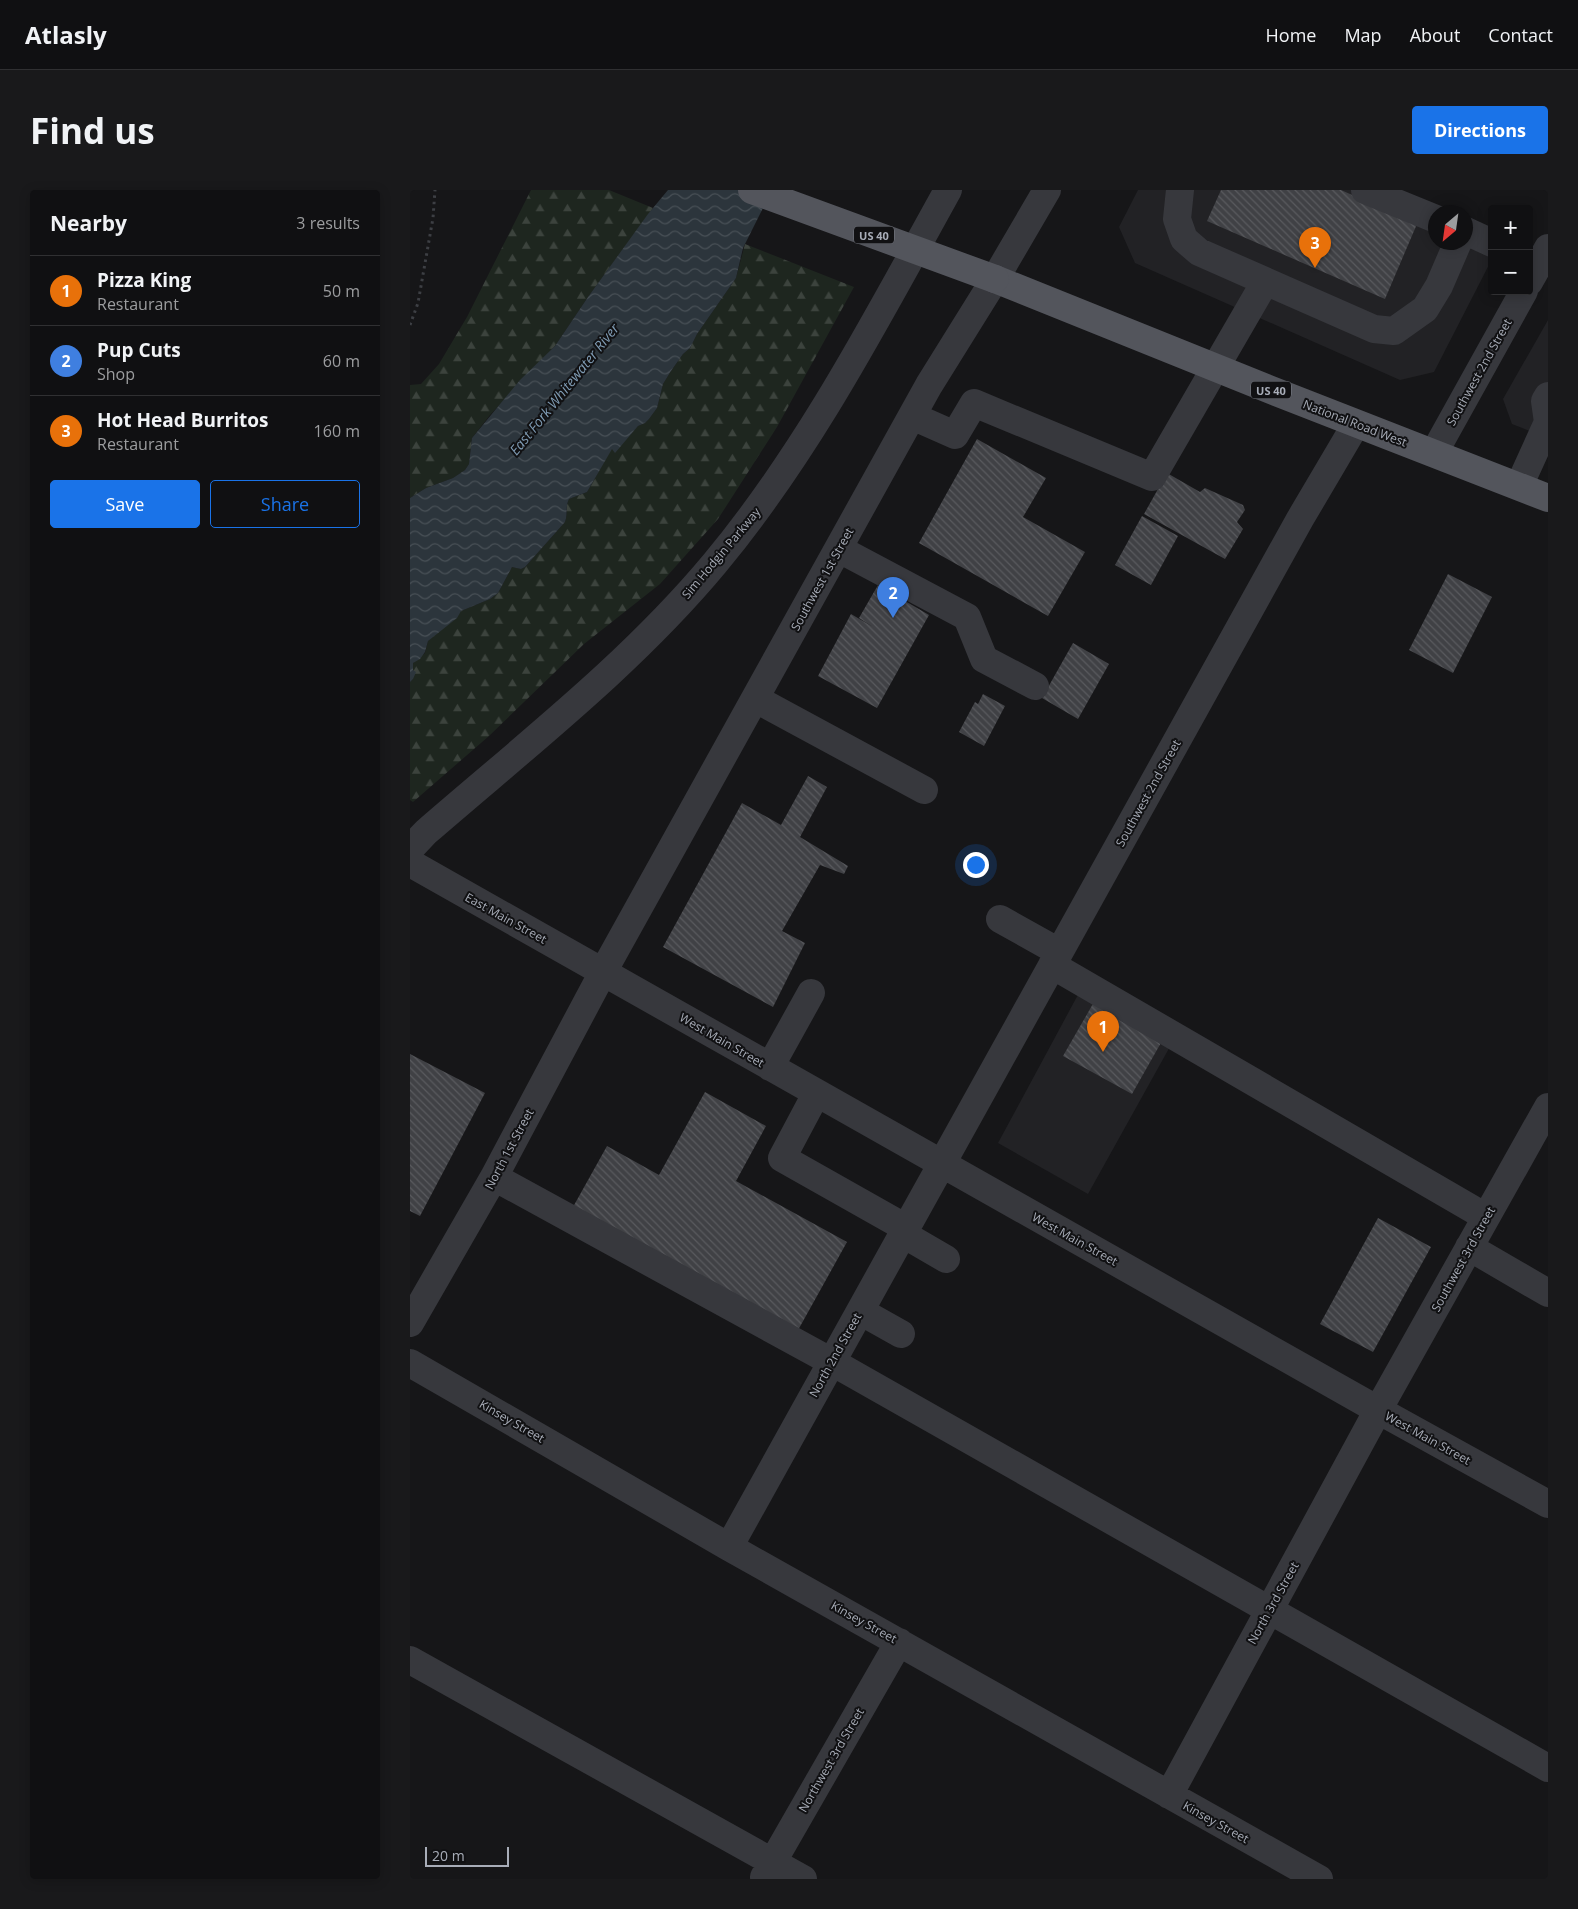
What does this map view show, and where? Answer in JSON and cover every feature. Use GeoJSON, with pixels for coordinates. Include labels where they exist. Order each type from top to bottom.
{"type":"FeatureCollection","features":[{"type":"Feature","properties":{"kind":"main road","name":"US 40"},"geometry":{"type":"LineString","coordinates":[[752,190],[995,279]]}},
{"type":"Feature","properties":{"kind":"main road","name":"National Road West"},"geometry":{"type":"LineString","coordinates":[[995,279],[1356,424],[1548,498]]}},
{"type":"Feature","properties":{"kind":"street","name":"Sim Hodgin Parkway"},"geometry":{"type":"LineString","coordinates":[[410,849],[426,832],[616,666],[682,600],[725,550],[771,491],[798,451],[948,190]]}},
{"type":"Feature","properties":{"kind":"street","name":"Southwest 1st Street"},"geometry":{"type":"LineString","coordinates":[[603,972],[912,416],[1047,190]]}},
{"type":"Feature","properties":{"kind":"street"},"geometry":{"type":"LineString","coordinates":[[1180,190],[1176,220],[1184,239],[1199,252],[1374,329],[1394,331],[1425,309],[1439,286],[1455,250]]}},
{"type":"Feature","properties":{"kind":"street"},"geometry":{"type":"LineString","coordinates":[[1365,190],[1428,216]]}},
{"type":"Feature","properties":{"kind":"street"},"geometry":{"type":"LineString","coordinates":[[1473,234],[1488,241]]}},
{"type":"Feature","properties":{"kind":"street"},"geometry":{"type":"LineString","coordinates":[[912,416],[956,435],[974,403],[1152,477],[1265,282]]}},
{"type":"Feature","properties":{"kind":"street","name":"Southwest 2nd Street"},"geometry":{"type":"LineString","coordinates":[[1434,453],[1522,295]]}},
{"type":"Feature","properties":{"kind":"street"},"geometry":{"type":"LineString","coordinates":[[1519,486],[1548,422],[1545,401],[1548,396]]}},
{"type":"Feature","properties":{"kind":"street","name":"Southwest 2nd Street"},"geometry":{"type":"LineString","coordinates":[[941,1164],[1300,520],[1356,424]]}},
{"type":"Feature","properties":{"kind":"street"},"geometry":{"type":"LineString","coordinates":[[839,548],[967,617],[984,658],[1035,686]]}},
{"type":"Feature","properties":{"kind":"street"},"geometry":{"type":"LineString","coordinates":[[756,699],[924,790]]}},
{"type":"Feature","properties":{"kind":"street","name":"East Main Street"},"geometry":{"type":"LineString","coordinates":[[410,863],[603,972]]}},
{"type":"Feature","properties":{"kind":"street"},"geometry":{"type":"LineString","coordinates":[[1000,919],[1056,959],[1486,1217]]}},
{"type":"Feature","properties":{"kind":"street","name":"West Main Street"},"geometry":{"type":"LineString","coordinates":[[603,972],[816,1094],[1548,1504]]}},
{"type":"Feature","properties":{"kind":"street","name":"North 1st Street"},"geometry":{"type":"LineString","coordinates":[[410,1323],[494,1177],[603,972]]}},
{"type":"Feature","properties":{"kind":"street"},"geometry":{"type":"LineString","coordinates":[[770,1067],[811,993]]}},
{"type":"Feature","properties":{"kind":"street"},"geometry":{"type":"LineString","coordinates":[[816,1094],[782,1158],[904,1231],[946,1259]]}},
{"type":"Feature","properties":{"kind":"street","name":"Southwest 3rd Street"},"geometry":{"type":"LineString","coordinates":[[1378,1410],[1548,1107]]}},
{"type":"Feature","properties":{"kind":"street","name":"North 2nd Street"},"geometry":{"type":"LineString","coordinates":[[729,1546],[941,1164]]}},
{"type":"Feature","properties":{"kind":"street"},"geometry":{"type":"LineString","coordinates":[[494,1177],[832,1362],[1548,1768]]}},
{"type":"Feature","properties":{"kind":"street"},"geometry":{"type":"LineString","coordinates":[[1469,1247],[1548,1293]]}},
{"type":"Feature","properties":{"kind":"street"},"geometry":{"type":"LineString","coordinates":[[860,1311],[901,1334]]}},
{"type":"Feature","properties":{"kind":"street","name":"Kinsey Street"},"geometry":{"type":"LineString","coordinates":[[410,1363],[898,1642],[1319,1879]]}},
{"type":"Feature","properties":{"kind":"street","name":"North 3rd Street"},"geometry":{"type":"LineString","coordinates":[[1169,1795],[1378,1410]]}},
{"type":"Feature","properties":{"kind":"street","name":"Northwest 3rd Street"},"geometry":{"type":"LineString","coordinates":[[768,1871],[898,1642]]}},
{"type":"Feature","properties":{"kind":"street"},"geometry":{"type":"LineString","coordinates":[[410,1660],[768,1871],[803,1879]]}},
{"type":"Feature","properties":{"kind":"path"},"geometry":{"type":"LineString","coordinates":[[410,325],[418,303],[433,218],[435,190]]}},
{"type":"Feature","properties":{"kind":"shaded area"},"geometry":{"type":"Polygon","coordinates":[[[1138,190],[1387,190],[1428,208],[1428,250],[1473,250],[1473,240],[1488,237],[1488,267],[1434,372],[1400,380],[1135,263],[1119,227],[1138,190]]]}},
{"type":"Feature","properties":{"kind":"shaded area"},"geometry":{"type":"Polygon","coordinates":[[[1548,320],[1548,438],[1512,424],[1503,399],[1548,320]]]}},
{"type":"Feature","properties":{"kind":"shaded area"},"geometry":{"type":"Polygon","coordinates":[[[1080,991],[1172,1043],[1088,1194],[998,1143],[1080,991]]]}},
{"type":"Feature","properties":{"kind":"green space"},"geometry":{"type":"Polygon","coordinates":[[[531,190],[609,190],[653,208],[555,346],[490,415],[472,438],[469,464],[465,470],[453,478],[426,488],[410,498],[410,385],[421,384],[439,364],[467,317],[531,190]]]}},
{"type":"Feature","properties":{"kind":"green space"},"geometry":{"type":"Polygon","coordinates":[[[745,244],[854,287],[777,427],[718,519],[660,584],[584,644],[489,736],[413,802],[410,800],[410,682],[413,679],[413,663],[425,653],[428,641],[461,611],[490,599],[498,593],[512,567],[521,569],[525,567],[565,522],[569,499],[587,492],[612,448],[615,452],[638,426],[649,419],[657,408],[663,384],[671,371],[683,354],[690,348],[697,334],[736,278],[745,244]]]}},
{"type":"Feature","properties":{"kind":"water","name":"East Fork Whitewater River"},"geometry":{"type":"Polygon","coordinates":[[[668,190],[772,190],[743,248],[736,278],[697,334],[690,348],[683,354],[671,371],[663,384],[657,408],[649,419],[638,426],[615,453],[612,449],[587,492],[569,499],[565,522],[525,567],[521,569],[512,567],[498,593],[490,599],[461,611],[457,618],[428,641],[425,652],[420,659],[413,663],[413,670],[416,672],[410,682],[410,498],[426,488],[453,478],[465,470],[469,464],[472,438],[520,380],[555,346],[648,214],[668,190]]]}},
{"type":"Feature","properties":{"kind":"building"},"geometry":{"type":"Polygon","coordinates":[[[1221,190],[1341,190],[1417,224],[1385,299],[1207,221],[1221,190]]]}},
{"type":"Feature","properties":{"kind":"building"},"geometry":{"type":"Polygon","coordinates":[[[977,439],[1046,478],[1023,517],[1085,552],[1048,616],[919,543],[977,439]]]}},
{"type":"Feature","properties":{"kind":"building"},"geometry":{"type":"Polygon","coordinates":[[[1167,473],[1200,492],[1205,488],[1243,505],[1245,510],[1237,522],[1243,529],[1225,559],[1144,514],[1167,473]]]}},
{"type":"Feature","properties":{"kind":"building"},"geometry":{"type":"Polygon","coordinates":[[[1142,516],[1178,536],[1151,585],[1115,565],[1142,516]]]}},
{"type":"Feature","properties":{"kind":"building"},"geometry":{"type":"Polygon","coordinates":[[[1448,574],[1492,597],[1453,673],[1409,650],[1448,574]]]}},
{"type":"Feature","properties":{"kind":"building"},"geometry":{"type":"Polygon","coordinates":[[[878,585],[929,615],[877,708],[818,676],[851,614],[873,627],[859,618],[878,585]]]}},
{"type":"Feature","properties":{"kind":"building"},"geometry":{"type":"Polygon","coordinates":[[[1073,643],[1109,664],[1078,719],[1042,698],[1073,643]]]}},
{"type":"Feature","properties":{"kind":"building"},"geometry":{"type":"Polygon","coordinates":[[[983,694],[1005,706],[984,746],[959,732],[975,702],[978,704],[983,694]]]}},
{"type":"Feature","properties":{"kind":"building"},"geometry":{"type":"Polygon","coordinates":[[[808,776],[827,787],[800,837],[848,866],[844,874],[820,865],[782,931],[805,943],[773,1007],[663,947],[742,803],[781,825],[808,776]]]}},
{"type":"Feature","properties":{"kind":"building"},"geometry":{"type":"Polygon","coordinates":[[[1094,1002],[1162,1041],[1132,1094],[1063,1056],[1094,1002]]]}},
{"type":"Feature","properties":{"kind":"building"},"geometry":{"type":"Polygon","coordinates":[[[410,1054],[485,1093],[420,1216],[410,1211],[410,1054]]]}},
{"type":"Feature","properties":{"kind":"building"},"geometry":{"type":"Polygon","coordinates":[[[705,1092],[766,1126],[736,1181],[847,1242],[797,1332],[573,1207],[607,1146],[659,1175],[705,1092]]]}},
{"type":"Feature","properties":{"kind":"building"},"geometry":{"type":"Polygon","coordinates":[[[1378,1218],[1431,1247],[1373,1352],[1320,1324],[1378,1218]]]}},
{"type":"Feature","properties":{"kind":"place","name":"Hot Head Burritos"},"geometry":{"type":"Point","coordinates":[1315,268]}},
{"type":"Feature","properties":{"kind":"place","name":"Pup Cuts"},"geometry":{"type":"Point","coordinates":[893,618]}},
{"type":"Feature","properties":{"kind":"place","name":"Pizza King"},"geometry":{"type":"Point","coordinates":[1103,1052]}}]}
